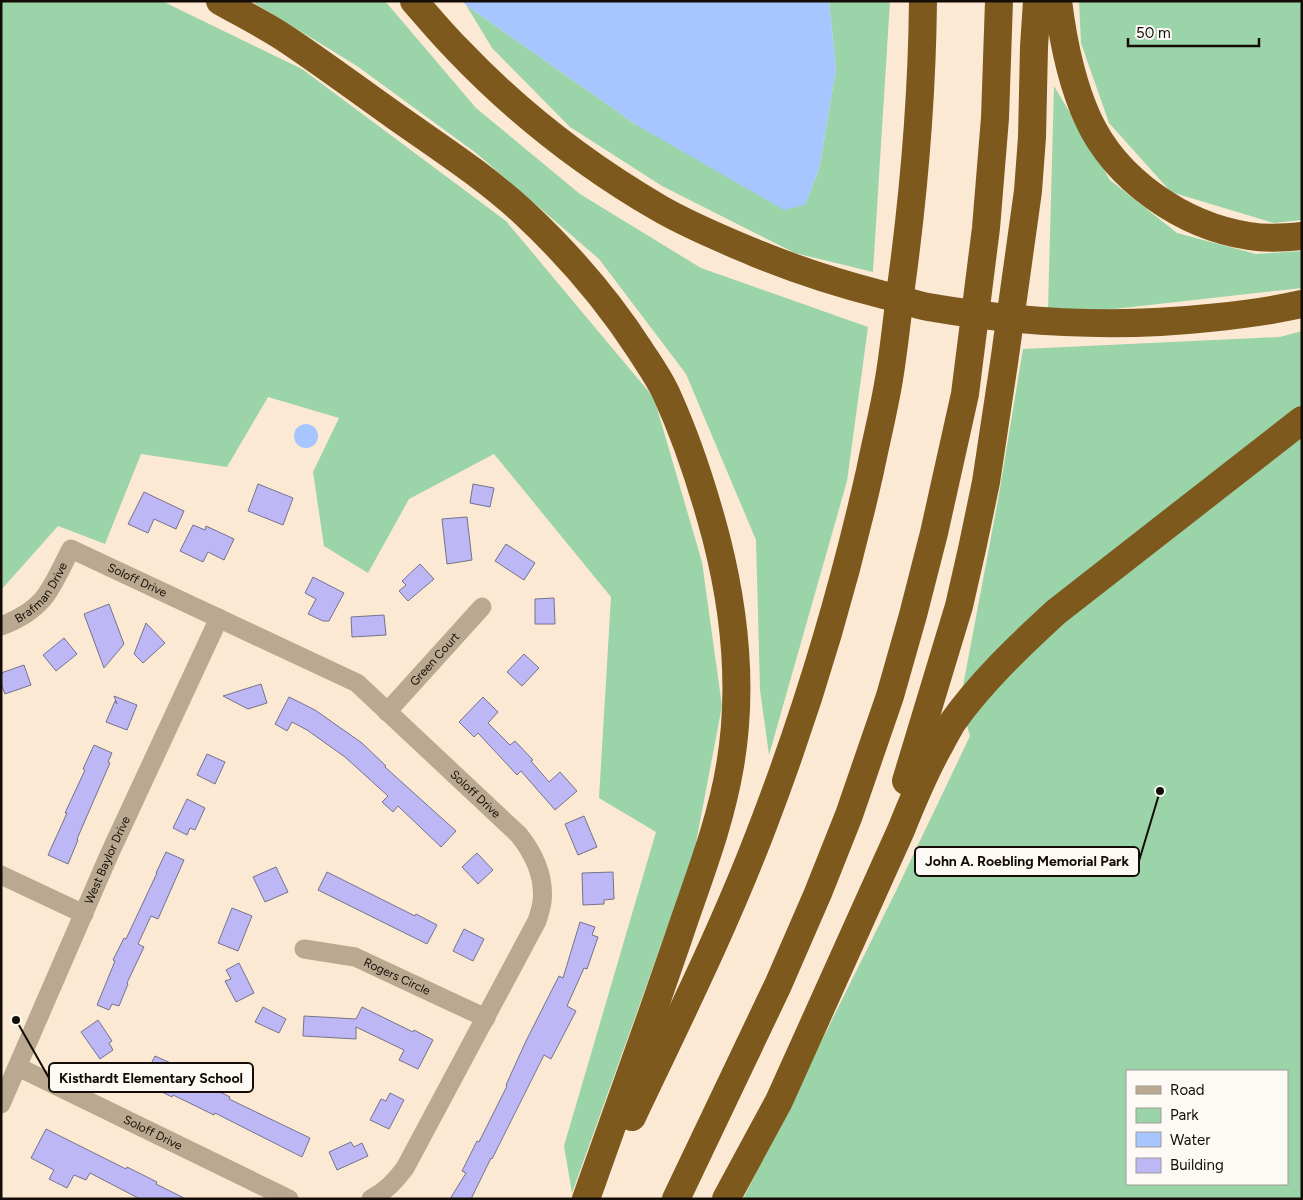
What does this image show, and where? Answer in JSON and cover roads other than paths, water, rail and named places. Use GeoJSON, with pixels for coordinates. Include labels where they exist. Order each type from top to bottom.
{"type":"FeatureCollection","features":[{"type":"Feature","properties":{"kind":"highway"},"geometry":{"type":"LineString","coordinates":[[220,1],[281,36],[475,172],[522,211],[565,253],[597,290],[626,329],[657,377],[688,447],[707,503],[722,561],[732,617],[736,672],[735,719],[730,764],[721,810],[708,854],[586,1199]]}},
{"type":"Feature","properties":{"kind":"highway"},"geometry":{"type":"LineString","coordinates":[[414,1],[456,49],[502,94],[551,135],[603,173],[660,209],[722,240],[835,282],[926,306],[1003,317],[1064,322],[1126,324],[1172,322],[1232,316],[1302,304]]}},
{"type":"Feature","properties":{"kind":"highway"},"geometry":{"type":"LineString","coordinates":[[593,1199],[688,1000],[732,902],[763,826],[791,749],[817,673],[839,599],[860,516],[888,380],[910,218],[919,113],[923,1]]}},
{"type":"Feature","properties":{"kind":"highway"},"geometry":{"type":"LineString","coordinates":[[676,1199],[778,985],[818,893],[849,815],[890,696],[913,615],[934,534],[965,394],[986,228],[995,118],[999,1]]}},
{"type":"Feature","properties":{"kind":"highway"},"geometry":{"type":"LineString","coordinates":[[869,900],[929,708],[958,606],[986,482],[1028,191],[1037,1]]}},
{"type":"Feature","properties":{"kind":"highway"},"geometry":{"type":"LineString","coordinates":[[1058,1],[1068,60],[1088,120],[1106,150],[1123,170],[1146,191],[1162,202],[1191,219],[1220,230],[1249,236],[1283,238],[1302,236]]}},
{"type":"Feature","properties":{"kind":"highway"},"geometry":{"type":"LineString","coordinates":[[726,1199],[779,1101],[901,830],[919,785],[952,724],[986,681],[1056,612],[1302,420]]}},
{"type":"Feature","properties":{"kind":"street","name":"Soloff Drive"},"geometry":{"type":"LineString","coordinates":[[71,549],[357,683],[518,835],[529,848],[538,865],[542,884],[542,902],[537,921],[406,1168],[392,1184],[371,1199]]}},
{"type":"Feature","properties":{"kind":"street","name":"Brafman Drive"},"geometry":{"type":"LineString","coordinates":[[1,626],[13,622],[31,610],[46,596],[71,549]]}},
{"type":"Feature","properties":{"kind":"street","name":"Green Court"},"geometry":{"type":"LineString","coordinates":[[387,712],[482,607]]}},
{"type":"Feature","properties":{"kind":"street","name":"West Baylor Drive"},"geometry":{"type":"LineString","coordinates":[[1,1104],[109,855],[219,618]]}},
{"type":"Feature","properties":{"kind":"street"},"geometry":{"type":"LineString","coordinates":[[1,876],[84,914]]}},
{"type":"Feature","properties":{"kind":"street","name":"Rogers Circle"},"geometry":{"type":"LineString","coordinates":[[304,949],[355,957],[486,1018]]}},
{"type":"Feature","properties":{"kind":"street","name":"Soloff Drive"},"geometry":{"type":"LineString","coordinates":[[18,1067],[289,1199]]}},
{"type":"Feature","properties":{"kind":"water"},"geometry":{"type":"Polygon","coordinates":[[[462,1],[829,1],[836,69],[819,169],[805,205],[784,210],[635,124],[462,1]]]}},
{"type":"Feature","properties":{"kind":"water"},"geometry":{"type":"Polygon","coordinates":[[[306,424],[311,425],[317,431],[317,441],[311,447],[306,448],[301,447],[295,441],[294,436],[295,431],[301,425],[306,424]]]}},
{"type":"Feature","properties":{"kind":"place","name":"John A. Roebling Memorial Park"},"geometry":{"type":"Point","coordinates":[1160,791]}},
{"type":"Feature","properties":{"kind":"place","name":"Kisthardt Elementary School"},"geometry":{"type":"Point","coordinates":[16,1020]}}]}
